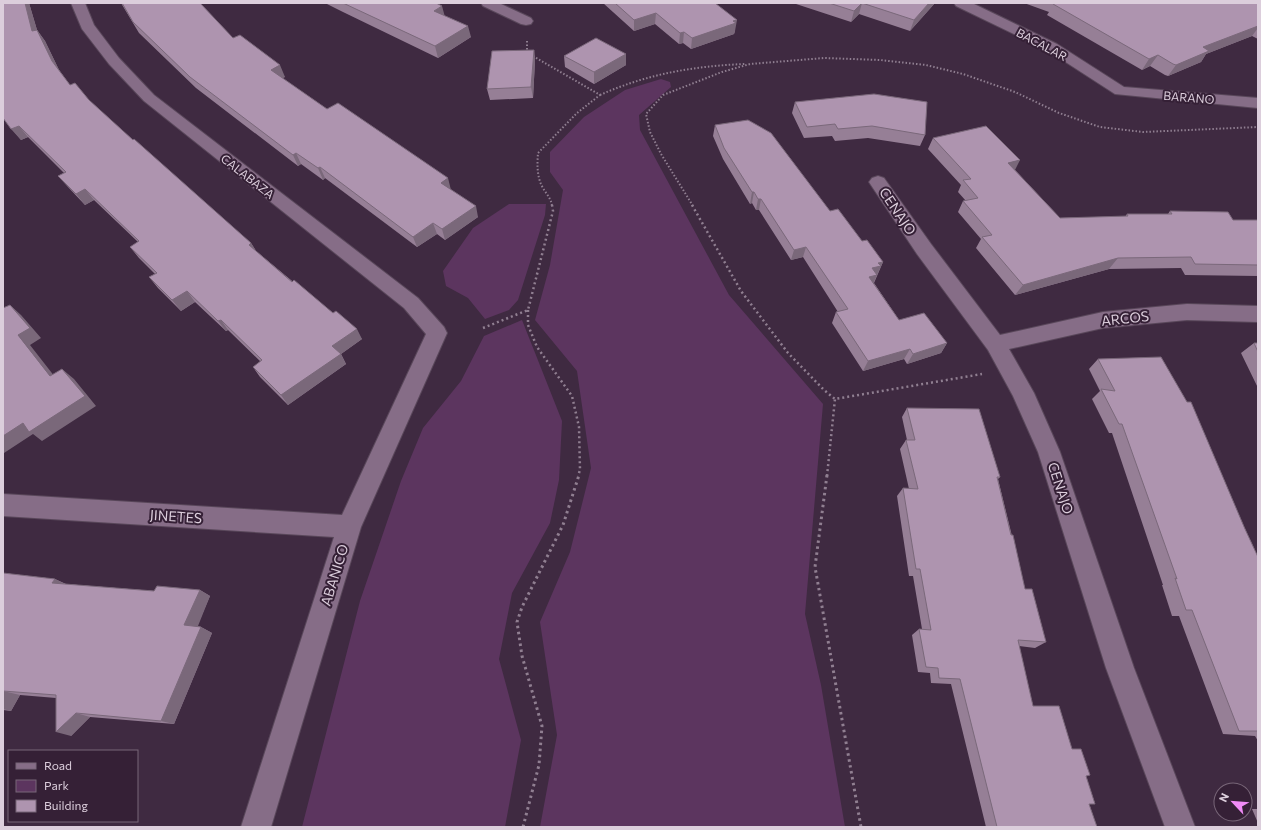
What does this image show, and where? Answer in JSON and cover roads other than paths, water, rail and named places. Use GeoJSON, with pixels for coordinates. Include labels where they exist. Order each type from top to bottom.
{"type":"FeatureCollection","features":[{"type":"Feature","properties":{"kind":"street","name":"CALABAZA"},"geometry":{"type":"LineString","coordinates":[[78,3],[87,26],[114,61],[149,98],[411,303],[438,333]]}},
{"type":"Feature","properties":{"kind":"street"},"geometry":{"type":"LineString","coordinates":[[488,3],[526,21]]}},
{"type":"Feature","properties":{"kind":"street","name":"BACALAR"},"geometry":{"type":"LineString","coordinates":[[961,3],[1052,47],[1120,91]]}},
{"type":"Feature","properties":{"kind":"street","name":"BARANO"},"geometry":{"type":"LineString","coordinates":[[1120,91],[1258,103]]}},
{"type":"Feature","properties":{"kind":"street","name":"CENAJO"},"geometry":{"type":"LineString","coordinates":[[878,182],[924,249],[995,344],[1023,393],[1049,452],[1120,668],[1180,827]]}},
{"type":"Feature","properties":{"kind":"street","name":"ARCOS"},"geometry":{"type":"LineString","coordinates":[[995,344],[1103,320],[1187,312],[1258,314]]}},
{"type":"Feature","properties":{"kind":"street","name":"ABANICO"},"geometry":{"type":"LineString","coordinates":[[256,827],[349,527],[438,333]]}},
{"type":"Feature","properties":{"kind":"street","name":"JINETES"},"geometry":{"type":"LineString","coordinates":[[3,505],[349,527]]}}]}
